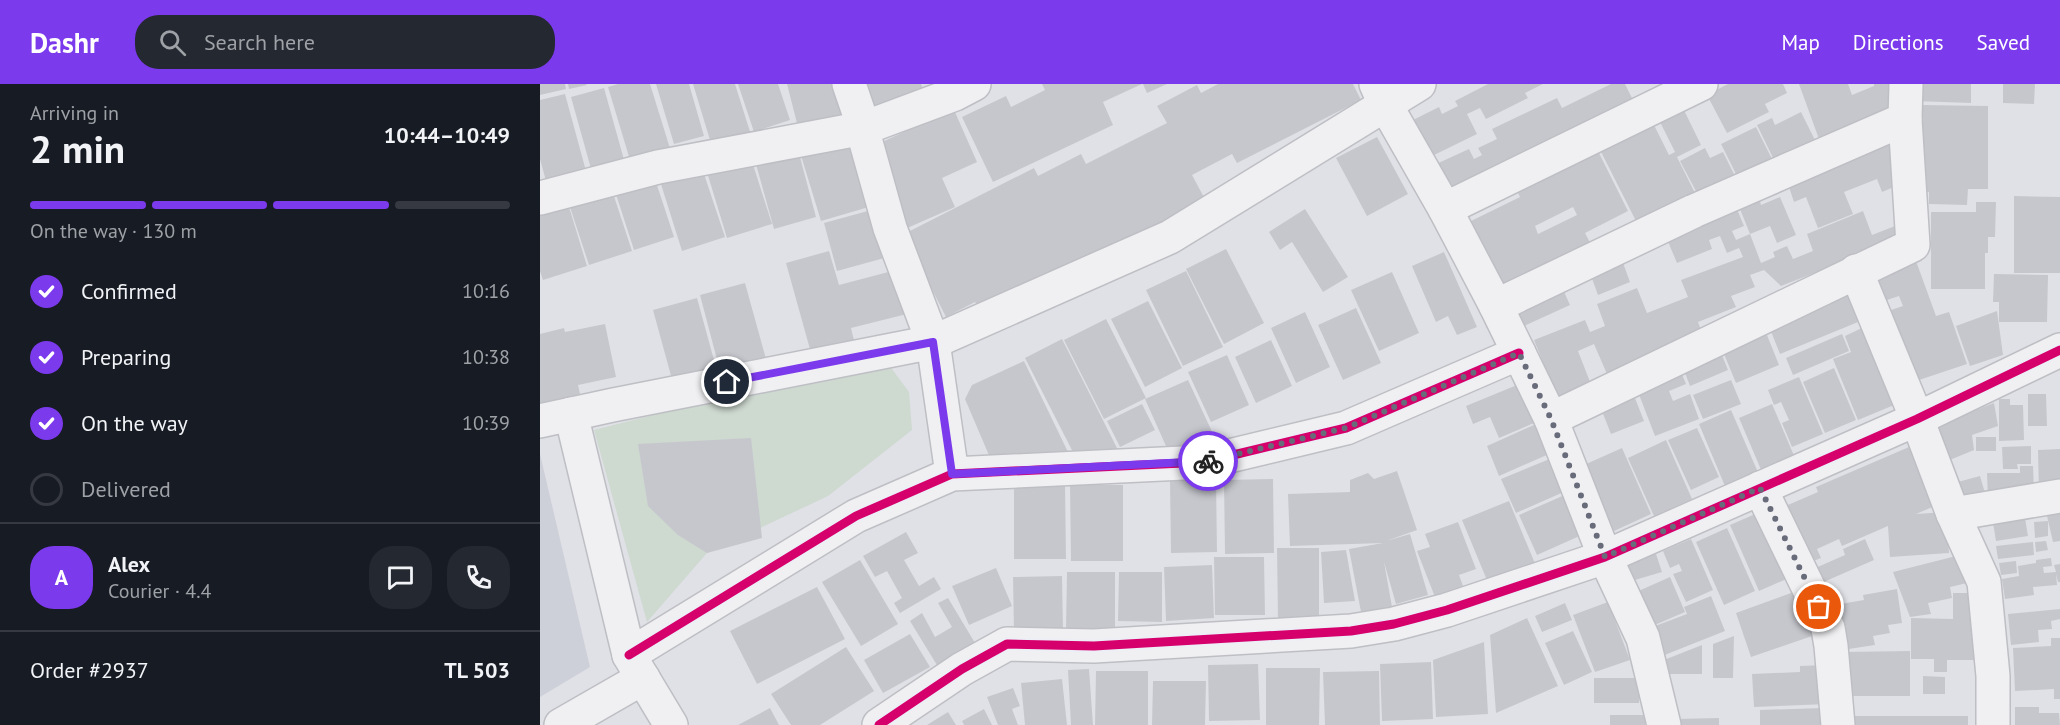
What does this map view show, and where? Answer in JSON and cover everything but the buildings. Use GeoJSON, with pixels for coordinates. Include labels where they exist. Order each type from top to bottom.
{"type":"FeatureCollection","features":[{"type":"Feature","properties":{"kind":"street"},"geometry":{"type":"LineString","coordinates":[[849,84],[864,128],[890,228],[933,342],[952,474]]}},
{"type":"Feature","properties":{"kind":"street"},"geometry":{"type":"LineString","coordinates":[[540,198],[658,167],[864,128],[955,94],[974,84]]}},
{"type":"Feature","properties":{"kind":"street"},"geometry":{"type":"LineString","coordinates":[[671,725],[636,667],[556,417],[933,342],[1170,237],[1380,94],[1419,84]]}},
{"type":"Feature","properties":{"kind":"street"},"geometry":{"type":"LineString","coordinates":[[1445,209],[1701,84]]}},
{"type":"Feature","properties":{"kind":"street"},"geometry":{"type":"LineString","coordinates":[[1551,419],[1913,245],[1905,119],[1906,84]]}},
{"type":"Feature","properties":{"kind":"street"},"geometry":{"type":"LineString","coordinates":[[1380,94],[1445,209],[1496,306],[1551,419],[1605,557],[1643,638],[1664,725]]}},
{"type":"Feature","properties":{"kind":"street"},"geometry":{"type":"LineString","coordinates":[[1496,306],[1694,211],[1905,119]]}},
{"type":"Feature","properties":{"kind":"street"},"geometry":{"type":"LineString","coordinates":[[1856,271],[1953,514],[1984,582],[1993,676],[1993,725]]}},
{"type":"Feature","properties":{"kind":"street"},"geometry":{"type":"LineString","coordinates":[[879,725],[962,669],[1006,644],[1094,646],[1351,631],[1394,624],[1447,610],[1605,557],[1917,419],[2060,350]]}},
{"type":"Feature","properties":{"kind":"street"},"geometry":{"type":"LineString","coordinates":[[561,725],[636,667],[856,516],[952,474],[1204,462],[1346,428],[1519,353]]}},
{"type":"Feature","properties":{"kind":"street"},"geometry":{"type":"LineString","coordinates":[[1760,488],[1828,628],[1838,725]]}},
{"type":"Feature","properties":{"kind":"street"},"geometry":{"type":"LineString","coordinates":[[1953,514],[2060,496]]}},
{"type":"Feature","properties":{"kind":"shaded area"},"geometry":{"type":"Polygon","coordinates":[[[883,357],[909,392],[912,430],[828,496],[707,553],[647,622],[594,430],[883,357]]]}},
{"type":"Feature","properties":{"kind":"shaded area"},"geometry":{"type":"Polygon","coordinates":[[[540,454],[590,667],[540,697],[540,454]]]}},
{"type":"Feature","properties":{"kind":"cycle path"},"geometry":{"type":"LineString","coordinates":[[879,725],[962,669],[1007,644],[1094,646],[1351,631],[1394,624],[1447,610],[1605,557],[1917,419],[2060,350]]}},
{"type":"Feature","properties":{"kind":"cycle path"},"geometry":{"type":"LineString","coordinates":[[629,655],[856,516],[952,474],[1204,462],[1346,428],[1519,353]]}},
{"type":"Feature","properties":{"kind":"way so far"},"geometry":{"type":"LineString","coordinates":[[1208,461],[1346,428],[1519,353],[1551,419],[1605,557],[1760,488],[1819,607]]}},
{"type":"Feature","properties":{"kind":"route"},"geometry":{"type":"LineString","coordinates":[[727,382],[933,342],[952,474],[1208,461]]}}]}
